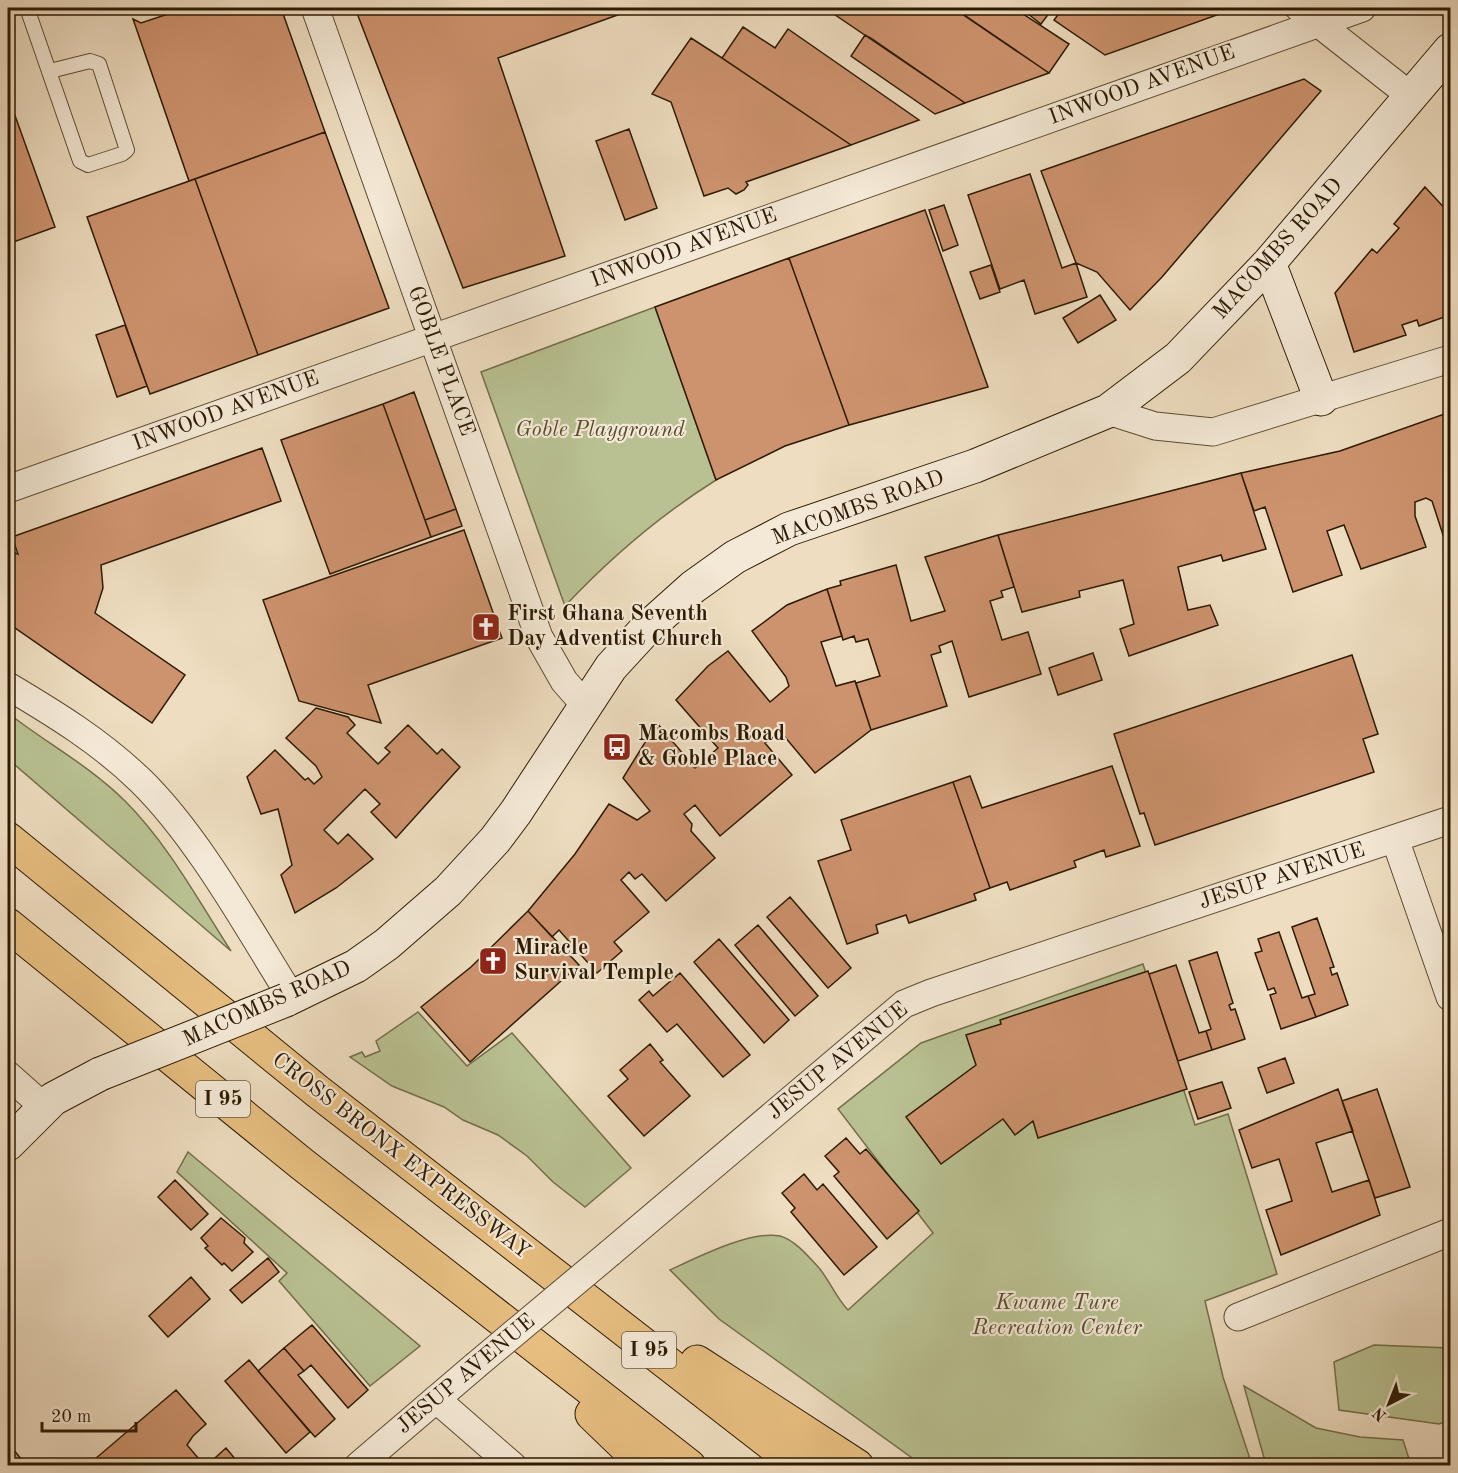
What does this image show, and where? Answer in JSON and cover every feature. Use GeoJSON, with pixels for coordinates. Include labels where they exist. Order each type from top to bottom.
{"type":"FeatureCollection","features":[{"type":"Feature","properties":{"kind":"highway"},"geometry":{"type":"LineString","coordinates":[[8,819],[125,936]]}},
{"type":"Feature","properties":{"kind":"highway","name":"CROSS BRONX EXPRESSWAY"},"geometry":{"type":"LineString","coordinates":[[8,839],[125,936],[499,1234],[800,1466]]}},
{"type":"Feature","properties":{"kind":"highway","name":"I 95"},"geometry":{"type":"LineString","coordinates":[[8,925],[439,1272],[689,1466]]}},
{"type":"Feature","properties":{"kind":"highway"},"geometry":{"type":"LineString","coordinates":[[499,1234],[857,1466]]}},
{"type":"Feature","properties":{"kind":"highway"},"geometry":{"type":"LineString","coordinates":[[439,1272],[646,1466]]}},
{"type":"Feature","properties":{"kind":"street","name":"GOBLE PLACE"},"geometry":{"type":"LineString","coordinates":[[315,8],[539,637],[560,674],[585,705]]}},
{"type":"Feature","properties":{"kind":"street","name":"INWOOD AVENUE"},"geometry":{"type":"LineString","coordinates":[[8,489],[432,337],[1309,15],[1362,8]]}},
{"type":"Feature","properties":{"kind":"street"},"geometry":{"type":"LineString","coordinates":[[1309,15],[1412,97]]}},
{"type":"Feature","properties":{"kind":"street","name":"MACOMBS ROAD"},"geometry":{"type":"LineString","coordinates":[[8,1144],[44,1107],[69,1089],[100,1074],[289,999],[356,966],[387,944],[448,891],[495,840],[516,812],[611,667],[645,630],[693,587],[735,557],[789,529],[975,466],[1108,411],[1178,358],[1269,262],[1450,50]]}},
{"type":"Feature","properties":{"kind":"street"},"geometry":{"type":"LineString","coordinates":[[1269,262],[1321,399]]}},
{"type":"Feature","properties":{"kind":"street"},"geometry":{"type":"LineString","coordinates":[[1108,411],[1155,426],[1213,432],[1450,359]]}},
{"type":"Feature","properties":{"kind":"street"},"geometry":{"type":"LineString","coordinates":[[8,686],[99,744],[158,799],[194,846],[289,999]]}},
{"type":"Feature","properties":{"kind":"street","name":"JESUP AVENUE"},"geometry":{"type":"LineString","coordinates":[[358,1466],[904,1004],[931,993],[1450,820]]}},
{"type":"Feature","properties":{"kind":"street"},"geometry":{"type":"LineString","coordinates":[[1395,838],[1450,997]]}},
{"type":"Feature","properties":{"kind":"street"},"geometry":{"type":"LineString","coordinates":[[8,1075],[44,1107]]}},
{"type":"Feature","properties":{"kind":"street"},"geometry":{"type":"LineString","coordinates":[[1238,1317],[1450,1232]]}},
{"type":"Feature","properties":{"kind":"street"},"geometry":{"type":"LineString","coordinates":[[436,1399],[513,1466]]}},
{"type":"Feature","properties":{"kind":"lane"},"geometry":{"type":"LineString","coordinates":[[27,8],[80,161],[88,165],[122,154],[127,150],[99,64],[90,61],[50,71]]}},
{"type":"Feature","properties":{"kind":"green space","name":"Goble Playground"},"geometry":{"type":"Polygon","coordinates":[[[655,307],[716,480],[636,538],[565,606],[481,372],[655,307]]]}},
{"type":"Feature","properties":{"kind":"green space"},"geometry":{"type":"Polygon","coordinates":[[[8,713],[111,788],[141,818],[169,854],[231,951],[8,759],[8,713]]]}},
{"type":"Feature","properties":{"kind":"green space","name":"Kwame Ture Recreation Center"},"geometry":{"type":"Polygon","coordinates":[[[1143,964],[1195,1125],[1228,1114],[1277,1274],[1205,1301],[1223,1377],[1252,1465],[922,1465],[719,1319],[670,1270],[739,1241],[768,1235],[780,1236],[796,1245],[811,1259],[848,1310],[933,1233],[838,1109],[921,1043],[1143,964]]]}},
{"type":"Feature","properties":{"kind":"green space"},"geometry":{"type":"Polygon","coordinates":[[[418,1012],[467,1066],[512,1033],[631,1168],[585,1207],[553,1182],[527,1156],[498,1135],[463,1120],[444,1107],[392,1086],[350,1057],[362,1052],[365,1057],[380,1051],[376,1041],[418,1012]]]}},
{"type":"Feature","properties":{"kind":"green space"},"geometry":{"type":"Polygon","coordinates":[[[188,1152],[420,1346],[370,1386],[279,1281],[287,1273],[177,1172],[188,1152]]]}},
{"type":"Feature","properties":{"kind":"green space"},"geometry":{"type":"Polygon","coordinates":[[[1374,1345],[1450,1348],[1450,1420],[1439,1424],[1339,1410],[1334,1362],[1374,1345]]]}},
{"type":"Feature","properties":{"kind":"green space"},"geometry":{"type":"Polygon","coordinates":[[[1244,1386],[1316,1428],[1360,1437],[1403,1440],[1411,1465],[1266,1465],[1244,1386]]]}},
{"type":"Feature","properties":{"kind":"building"},"geometry":{"type":"Polygon","coordinates":[[[186,8],[281,8],[325,132],[189,181],[133,19],[141,23],[186,8]]]}},
{"type":"Feature","properties":{"kind":"building"},"geometry":{"type":"Polygon","coordinates":[[[355,8],[637,8],[498,58],[565,256],[463,288],[355,8]]]}},
{"type":"Feature","properties":{"kind":"building"},"geometry":{"type":"Polygon","coordinates":[[[825,8],[953,8],[1049,73],[965,103],[825,8]]]}},
{"type":"Feature","properties":{"kind":"building"},"geometry":{"type":"Polygon","coordinates":[[[958,8],[1014,8],[1069,44],[1049,73],[957,10],[958,8]]]}},
{"type":"Feature","properties":{"kind":"building"},"geometry":{"type":"Polygon","coordinates":[[[1025,8],[1053,8],[1041,24],[1023,10],[1025,8]]]}},
{"type":"Feature","properties":{"kind":"building"},"geometry":{"type":"Polygon","coordinates":[[[1063,8],[1228,8],[1228,11],[1105,55],[1054,20],[1063,8]]]}},
{"type":"Feature","properties":{"kind":"building"},"geometry":{"type":"Polygon","coordinates":[[[743,27],[775,48],[788,29],[919,120],[851,145],[722,58],[743,27]]]}},
{"type":"Feature","properties":{"kind":"building"},"geometry":{"type":"Polygon","coordinates":[[[865,35],[965,103],[935,114],[851,56],[865,35]]]}},
{"type":"Feature","properties":{"kind":"building"},"geometry":{"type":"Polygon","coordinates":[[[691,38],[851,145],[746,182],[748,185],[744,190],[736,194],[728,188],[704,196],[671,102],[652,94],[691,38]]]}},
{"type":"Feature","properties":{"kind":"building"},"geometry":{"type":"Polygon","coordinates":[[[1304,79],[1321,91],[1162,277],[1130,310],[1097,272],[1076,263],[1041,171],[1304,79]]]}},
{"type":"Feature","properties":{"kind":"building"},"geometry":{"type":"Polygon","coordinates":[[[8,96],[55,227],[8,244],[8,96]]]}},
{"type":"Feature","properties":{"kind":"building"},"geometry":{"type":"Polygon","coordinates":[[[629,129],[657,208],[625,220],[596,141],[629,129]]]}},
{"type":"Feature","properties":{"kind":"building"},"geometry":{"type":"Polygon","coordinates":[[[325,132],[389,308],[258,355],[195,179],[325,132]]]}},
{"type":"Feature","properties":{"kind":"building"},"geometry":{"type":"Polygon","coordinates":[[[1030,174],[1062,268],[1076,263],[1087,297],[1035,314],[1024,280],[1000,289],[968,195],[1030,174]]]}},
{"type":"Feature","properties":{"kind":"building"},"geometry":{"type":"Polygon","coordinates":[[[195,179],[258,355],[150,394],[87,217],[195,179]]]}},
{"type":"Feature","properties":{"kind":"building"},"geometry":{"type":"Polygon","coordinates":[[[1425,187],[1450,214],[1450,225],[1447,228],[1450,231],[1450,315],[1419,326],[1417,320],[1402,325],[1406,335],[1354,352],[1335,293],[1372,249],[1377,253],[1399,228],[1394,224],[1425,187]]]}},
{"type":"Feature","properties":{"kind":"building"},"geometry":{"type":"Polygon","coordinates":[[[944,205],[958,245],[943,251],[929,210],[944,205]]]}},
{"type":"Feature","properties":{"kind":"building"},"geometry":{"type":"Polygon","coordinates":[[[925,210],[988,387],[849,425],[789,258],[925,210]]]}},
{"type":"Feature","properties":{"kind":"building"},"geometry":{"type":"Polygon","coordinates":[[[789,258],[849,425],[785,446],[716,480],[655,307],[789,258]]]}},
{"type":"Feature","properties":{"kind":"building"},"geometry":{"type":"Polygon","coordinates":[[[991,265],[1000,292],[980,299],[970,272],[991,265]]]}},
{"type":"Feature","properties":{"kind":"building"},"geometry":{"type":"Polygon","coordinates":[[[1100,295],[1116,320],[1078,343],[1063,318],[1100,295]]]}},
{"type":"Feature","properties":{"kind":"building"},"geometry":{"type":"Polygon","coordinates":[[[125,325],[147,386],[117,397],[96,335],[125,325]]]}},
{"type":"Feature","properties":{"kind":"building"},"geometry":{"type":"Polygon","coordinates":[[[414,392],[456,509],[425,520],[383,404],[414,392]]]}},
{"type":"Feature","properties":{"kind":"building"},"geometry":{"type":"Polygon","coordinates":[[[383,404],[431,537],[330,574],[281,440],[383,404]]]}},
{"type":"Feature","properties":{"kind":"building"},"geometry":{"type":"Polygon","coordinates":[[[1450,412],[1450,539],[1445,541],[1432,501],[1426,498],[1415,502],[1415,516],[1426,547],[1361,569],[1344,525],[1327,531],[1342,575],[1293,592],[1265,507],[1254,511],[1241,473],[1340,451],[1450,412]]]}},
{"type":"Feature","properties":{"kind":"building"},"geometry":{"type":"Polygon","coordinates":[[[262,448],[281,501],[101,565],[103,588],[95,613],[185,675],[152,723],[8,623],[8,609],[13,600],[8,600],[8,551],[18,554],[12,537],[262,448]]]}},
{"type":"Feature","properties":{"kind":"building"},"geometry":{"type":"Polygon","coordinates":[[[1241,473],[1266,549],[1223,561],[1221,555],[1178,567],[1188,610],[1210,605],[1218,625],[1129,656],[1120,629],[1134,624],[1123,580],[1079,591],[1080,597],[1022,612],[998,535],[1241,473]]]}},
{"type":"Feature","properties":{"kind":"building"},"geometry":{"type":"Polygon","coordinates":[[[456,509],[462,526],[431,537],[425,520],[456,509]]]}},
{"type":"Feature","properties":{"kind":"building"},"geometry":{"type":"Polygon","coordinates":[[[464,530],[502,638],[368,685],[381,723],[299,701],[263,600],[464,530]]]}},
{"type":"Feature","properties":{"kind":"building"},"geometry":{"type":"Polygon","coordinates":[[[998,535],[1014,587],[1001,591],[1003,597],[990,601],[1002,640],[1028,632],[1041,674],[969,697],[952,641],[939,646],[941,652],[931,655],[947,706],[871,730],[856,683],[880,676],[868,639],[856,642],[854,636],[843,640],[827,589],[841,585],[840,581],[896,565],[911,621],[945,611],[925,557],[998,535]]]}},
{"type":"Feature","properties":{"kind":"building"},"geometry":{"type":"Polygon","coordinates":[[[827,589],[842,636],[821,642],[836,686],[855,681],[871,730],[815,773],[780,731],[765,743],[792,775],[720,836],[695,805],[684,814],[692,824],[691,831],[715,858],[666,901],[642,874],[635,879],[629,872],[621,880],[649,912],[614,942],[622,951],[597,973],[559,930],[552,937],[528,911],[575,854],[609,804],[637,820],[650,811],[623,778],[657,723],[695,768],[718,748],[676,700],[708,666],[728,651],[770,702],[789,686],[786,677],[752,631],[787,605],[827,589]]]}},
{"type":"Feature","properties":{"kind":"building"},"geometry":{"type":"Polygon","coordinates":[[[1093,653],[1102,680],[1058,695],[1049,668],[1093,653]]]}},
{"type":"Feature","properties":{"kind":"building"},"geometry":{"type":"Polygon","coordinates":[[[1352,655],[1378,734],[1363,739],[1374,772],[1155,845],[1144,813],[1140,814],[1114,734],[1352,655]]]}},
{"type":"Feature","properties":{"kind":"building"},"geometry":{"type":"Polygon","coordinates":[[[316,708],[348,717],[355,725],[347,733],[378,764],[390,752],[385,748],[408,725],[437,754],[442,749],[460,767],[396,838],[371,812],[380,804],[365,789],[324,830],[338,844],[348,834],[373,859],[336,888],[295,913],[281,875],[292,865],[278,809],[261,814],[247,777],[275,750],[305,780],[308,778],[314,784],[322,777],[316,766],[286,738],[316,708]]]}},
{"type":"Feature","properties":{"kind":"building"},"geometry":{"type":"Polygon","coordinates":[[[1112,766],[1140,846],[1106,857],[1104,850],[1074,861],[1076,867],[1010,890],[1007,882],[990,888],[953,782],[970,776],[982,808],[1112,766]]]}},
{"type":"Feature","properties":{"kind":"building"},"geometry":{"type":"Polygon","coordinates":[[[953,782],[990,888],[974,894],[976,900],[909,923],[906,915],[876,925],[878,933],[847,944],[818,861],[851,850],[841,820],[953,782]]]}},
{"type":"Feature","properties":{"kind":"building"},"geometry":{"type":"Polygon","coordinates":[[[790,897],[851,968],[828,988],[767,917],[790,897]]]}},
{"type":"Feature","properties":{"kind":"building"},"geometry":{"type":"Polygon","coordinates":[[[528,911],[579,965],[470,1062],[421,1007],[471,967],[528,911]]]}},
{"type":"Feature","properties":{"kind":"building"},"geometry":{"type":"Polygon","coordinates":[[[1317,918],[1334,967],[1330,968],[1332,975],[1337,973],[1348,1005],[1316,1017],[1308,996],[1315,994],[1292,927],[1317,918]]]}},
{"type":"Feature","properties":{"kind":"building"},"geometry":{"type":"Polygon","coordinates":[[[758,925],[818,996],[795,1016],[735,945],[758,925]]]}},
{"type":"Feature","properties":{"kind":"building"},"geometry":{"type":"Polygon","coordinates":[[[1279,932],[1302,998],[1308,996],[1316,1017],[1281,1029],[1270,995],[1276,993],[1274,988],[1268,990],[1255,953],[1262,951],[1258,939],[1279,932]]]}},
{"type":"Feature","properties":{"kind":"building"},"geometry":{"type":"Polygon","coordinates":[[[719,939],[789,1020],[764,1043],[694,962],[719,939]]]}},
{"type":"Feature","properties":{"kind":"building"},"geometry":{"type":"Polygon","coordinates":[[[1217,952],[1233,1003],[1229,1005],[1231,1010],[1235,1009],[1245,1039],[1212,1050],[1206,1031],[1211,1029],[1189,961],[1217,952]]]}},
{"type":"Feature","properties":{"kind":"building"},"geometry":{"type":"Polygon","coordinates":[[[1176,965],[1199,1033],[1206,1031],[1212,1050],[1178,1061],[1149,974],[1176,965]]]}},
{"type":"Feature","properties":{"kind":"building"},"geometry":{"type":"Polygon","coordinates":[[[1148,971],[1187,1089],[1038,1138],[1033,1121],[1015,1135],[1003,1119],[941,1164],[906,1117],[976,1065],[966,1035],[1001,1024],[1000,1020],[1148,971]]]}},
{"type":"Feature","properties":{"kind":"building"},"geometry":{"type":"Polygon","coordinates":[[[680,973],[750,1055],[723,1077],[677,1024],[667,1032],[639,1000],[649,991],[653,996],[680,973]]]}},
{"type":"Feature","properties":{"kind":"building"},"geometry":{"type":"Polygon","coordinates":[[[650,1044],[663,1060],[660,1062],[690,1096],[644,1136],[608,1096],[628,1079],[620,1070],[650,1044]]]}},
{"type":"Feature","properties":{"kind":"building"},"geometry":{"type":"Polygon","coordinates":[[[1285,1058],[1294,1083],[1267,1093],[1258,1068],[1285,1058]]]}},
{"type":"Feature","properties":{"kind":"building"},"geometry":{"type":"Polygon","coordinates":[[[1222,1082],[1231,1108],[1198,1119],[1189,1092],[1222,1082]]]}},
{"type":"Feature","properties":{"kind":"building"},"geometry":{"type":"Polygon","coordinates":[[[1338,1089],[1353,1131],[1316,1143],[1332,1192],[1369,1180],[1380,1215],[1281,1255],[1266,1210],[1292,1201],[1279,1159],[1252,1168],[1239,1130],[1338,1089]]]}},
{"type":"Feature","properties":{"kind":"building"},"geometry":{"type":"Polygon","coordinates":[[[1377,1089],[1410,1187],[1375,1198],[1342,1101],[1377,1089]]]}},
{"type":"Feature","properties":{"kind":"building"},"geometry":{"type":"Polygon","coordinates":[[[846,1138],[860,1154],[866,1149],[919,1211],[887,1239],[834,1176],[839,1172],[825,1156],[846,1138]]]}},
{"type":"Feature","properties":{"kind":"building"},"geometry":{"type":"Polygon","coordinates":[[[804,1174],[817,1190],[823,1184],[877,1247],[844,1275],[791,1212],[795,1208],[782,1193],[804,1174]]]}},
{"type":"Feature","properties":{"kind":"building"},"geometry":{"type":"Polygon","coordinates":[[[175,1180],[208,1214],[191,1230],[158,1197],[175,1180]]]}},
{"type":"Feature","properties":{"kind":"building"},"geometry":{"type":"Polygon","coordinates":[[[221,1218],[245,1238],[244,1243],[253,1252],[232,1271],[224,1263],[222,1265],[205,1248],[208,1246],[201,1238],[221,1218]]]}},
{"type":"Feature","properties":{"kind":"building"},"geometry":{"type":"Polygon","coordinates":[[[268,1258],[279,1272],[242,1303],[230,1290],[268,1258]]]}},
{"type":"Feature","properties":{"kind":"building"},"geometry":{"type":"Polygon","coordinates":[[[191,1277],[210,1299],[168,1337],[149,1316],[191,1277]]]}},
{"type":"Feature","properties":{"kind":"building"},"geometry":{"type":"Polygon","coordinates":[[[312,1325],[368,1390],[348,1408],[311,1365],[304,1371],[284,1348],[312,1325]]]}},
{"type":"Feature","properties":{"kind":"building"},"geometry":{"type":"Polygon","coordinates":[[[284,1348],[304,1371],[298,1375],[335,1419],[315,1437],[258,1371],[284,1348]]]}},
{"type":"Feature","properties":{"kind":"building"},"geometry":{"type":"Polygon","coordinates":[[[249,1360],[310,1432],[286,1453],[225,1381],[249,1360]]]}},
{"type":"Feature","properties":{"kind":"building"},"geometry":{"type":"Polygon","coordinates":[[[176,1390],[206,1424],[187,1445],[205,1466],[101,1466],[95,1459],[176,1390]]]}},
{"type":"Feature","properties":{"kind":"building"},"geometry":{"type":"Polygon","coordinates":[[[8,1443],[27,1466],[8,1466],[8,1443]]]}},
{"type":"Feature","properties":{"kind":"building"},"geometry":{"type":"Polygon","coordinates":[[[226,1448],[241,1466],[206,1466],[226,1448]]]}},
{"type":"Feature","properties":{"kind":"place","name":"First Ghana Seventh Day Adventist Church"},"geometry":{"type":"Point","coordinates":[486,627]}},
{"type":"Feature","properties":{"kind":"place","name":"Macombs Road & Goble Place"},"geometry":{"type":"Point","coordinates":[617,747]}},
{"type":"Feature","properties":{"kind":"place","name":"Miracle Survival Temple"},"geometry":{"type":"Point","coordinates":[493,961]}}]}
